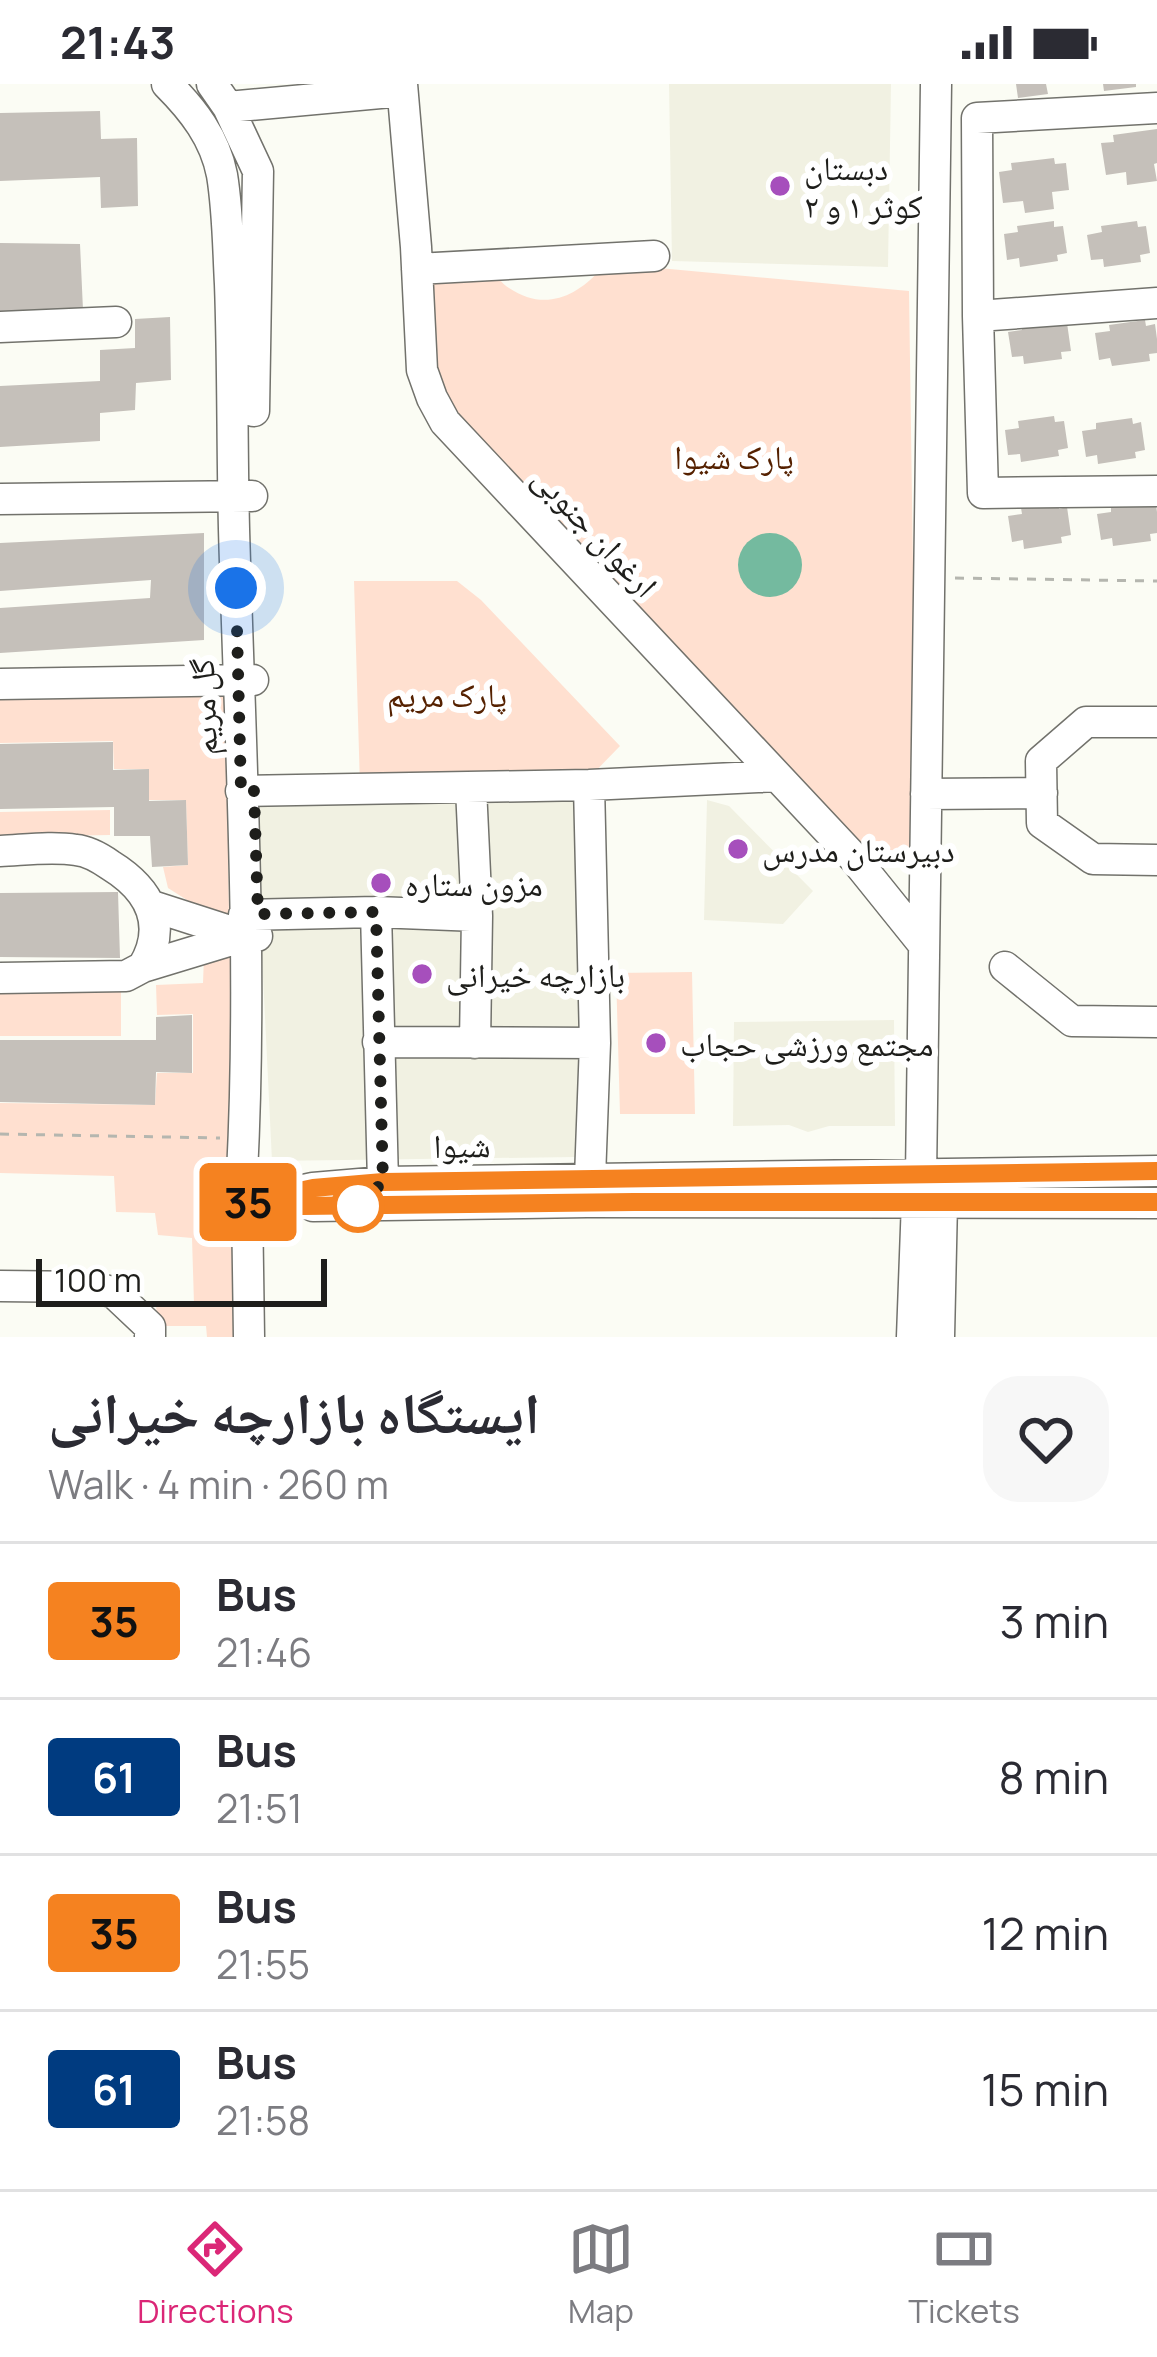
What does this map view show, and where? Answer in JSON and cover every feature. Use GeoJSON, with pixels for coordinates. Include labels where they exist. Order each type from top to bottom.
{"type":"FeatureCollection","features":[{"type":"Feature","properties":{"kind":"street","name":"گل مریم"},"geometry":{"type":"LineString","coordinates":[[167,84],[213,143],[222,173],[227,229],[243,496],[255,1175],[248,1202]]}},
{"type":"Feature","properties":{"kind":"street"},"geometry":{"type":"LineString","coordinates":[[936,84],[924,945],[927,1193],[939,1337]]}},
{"type":"Feature","properties":{"kind":"street"},"geometry":{"type":"LineString","coordinates":[[220,96],[402,88]]}},
{"type":"Feature","properties":{"kind":"street","name":"ارغوان جنوبی"},"geometry":{"type":"LineString","coordinates":[[402,88],[422,370],[445,422],[854,858],[924,945]]}},
{"type":"Feature","properties":{"kind":"street","name":"گل مریم"},"geometry":{"type":"LineString","coordinates":[[220,96],[258,171],[243,496]]}},
{"type":"Feature","properties":{"kind":"street"},"geometry":{"type":"LineString","coordinates":[[1157,108],[977,118],[983,493],[1157,491]]}},
{"type":"Feature","properties":{"kind":"street"},"geometry":{"type":"LineString","coordinates":[[417,269],[654,256]]}},
{"type":"Feature","properties":{"kind":"street"},"geometry":{"type":"LineString","coordinates":[[978,316],[1157,304]]}},
{"type":"Feature","properties":{"kind":"street"},"geometry":{"type":"LineString","coordinates":[[0,327],[116,322]]}},
{"type":"Feature","properties":{"kind":"street"},"geometry":{"type":"LineString","coordinates":[[0,499],[243,496]]}},
{"type":"Feature","properties":{"kind":"street"},"geometry":{"type":"LineString","coordinates":[[0,684],[246,681]]}},
{"type":"Feature","properties":{"kind":"street"},"geometry":{"type":"LineString","coordinates":[[1157,722],[1086,722],[1042,761],[1042,823],[1093,859],[1157,860]]}},
{"type":"Feature","properties":{"kind":"street"},"geometry":{"type":"LineString","coordinates":[[248,791],[589,785],[776,776]]}},
{"type":"Feature","properties":{"kind":"street"},"geometry":{"type":"LineString","coordinates":[[589,785],[595,1043],[590,1178]]}},
{"type":"Feature","properties":{"kind":"street"},"geometry":{"type":"LineString","coordinates":[[471,788],[477,916],[475,1043]]}},
{"type":"Feature","properties":{"kind":"street"},"geometry":{"type":"LineString","coordinates":[[926,794],[1042,793]]}},
{"type":"Feature","properties":{"kind":"street"},"geometry":{"type":"LineString","coordinates":[[0,850],[76,850],[125,874],[152,906],[152,951],[143,967]]}},
{"type":"Feature","properties":{"kind":"street"},"geometry":{"type":"LineString","coordinates":[[854,858],[893,872],[911,873],[925,863]]}},
{"type":"Feature","properties":{"kind":"street"},"geometry":{"type":"LineString","coordinates":[[152,906],[251,925]]}},
{"type":"Feature","properties":{"kind":"street"},"geometry":{"type":"LineString","coordinates":[[0,978],[126,976],[251,925],[376,912],[477,916]]}},
{"type":"Feature","properties":{"kind":"street"},"geometry":{"type":"LineString","coordinates":[[376,912],[383,1182]]}},
{"type":"Feature","properties":{"kind":"street","name":"گل مریم"},"geometry":{"type":"LineString","coordinates":[[249,1337],[248,1202],[242,1174],[251,925]]}},
{"type":"Feature","properties":{"kind":"street"},"geometry":{"type":"LineString","coordinates":[[1005,967],[1072,1021],[1157,1022]]}},
{"type":"Feature","properties":{"kind":"street"},"geometry":{"type":"LineString","coordinates":[[378,1042],[595,1043]]}},
{"type":"Feature","properties":{"kind":"street","name":"شیوا"},"geometry":{"type":"LineString","coordinates":[[927,1193],[1157,1171]]}},
{"type":"Feature","properties":{"kind":"street","name":"شیوا"},"geometry":{"type":"LineString","coordinates":[[248,1202],[313,1188],[383,1182],[590,1178],[1157,1202]]}},
{"type":"Feature","properties":{"kind":"street","name":"شیوا"},"geometry":{"type":"LineString","coordinates":[[248,1202],[302,1206],[777,1189]]}},
{"type":"Feature","properties":{"kind":"street"},"geometry":{"type":"LineString","coordinates":[[911,1337],[927,1193]]}},
{"type":"Feature","properties":{"kind":"street"},"geometry":{"type":"LineString","coordinates":[[0,1286],[89,1287],[112,1292],[150,1327],[150,1337]]}},
{"type":"Feature","properties":{"kind":"path"},"geometry":{"type":"LineString","coordinates":[[929,577],[1157,581]]}},
{"type":"Feature","properties":{"kind":"path"},"geometry":{"type":"LineString","coordinates":[[0,1134],[244,1138]]}},
{"type":"Feature","properties":{"kind":"shaded area","name":"دبستان کوثر ۱ و ۲"},"geometry":{"type":"Polygon","coordinates":[[[669,84],[891,84],[888,267],[672,261],[669,84]]]}},
{"type":"Feature","properties":{"kind":"shaded area"},"geometry":{"type":"Polygon","coordinates":[[[770,533],[793,542],[802,565],[793,588],[770,597],[747,588],[738,565],[747,542],[770,533]]]}},
{"type":"Feature","properties":{"kind":"shaded area","name":"بازارچه خیرانی"},"geometry":{"type":"Polygon","coordinates":[[[589,785],[575,1157],[272,1161],[254,791],[589,785]]]}},
{"type":"Feature","properties":{"kind":"shaded area","name":"دبیرستان مدرس"},"geometry":{"type":"Polygon","coordinates":[[[707,800],[729,806],[813,891],[783,924],[704,920],[707,800]]]}},
{"type":"Feature","properties":{"kind":"shaded area"},"geometry":{"type":"Polygon","coordinates":[[[894,1020],[895,1126],[829,1126],[808,1132],[789,1125],[733,1126],[734,1022],[894,1020]]]}},
{"type":"Feature","properties":{"kind":"green space","name":"پارک شیوا"},"geometry":{"type":"Polygon","coordinates":[[[429,268],[487,270],[522,295],[546,300],[580,288],[600,270],[659,268],[909,291],[917,841],[906,860],[884,865],[871,854],[460,425],[433,377],[429,268]]]}},
{"type":"Feature","properties":{"kind":"green space","name":"پارک مریم"},"geometry":{"type":"Polygon","coordinates":[[[354,581],[457,581],[481,600],[620,746],[585,782],[360,787],[354,581]]]}},
{"type":"Feature","properties":{"kind":"green space"},"geometry":{"type":"Polygon","coordinates":[[[226,696],[229,915],[209,914],[168,888],[163,867],[188,865],[186,800],[149,800],[149,769],[114,769],[113,741],[0,743],[0,700],[226,696]]]}},
{"type":"Feature","properties":{"kind":"green space"},"geometry":{"type":"Polygon","coordinates":[[[110,810],[110,835],[0,837],[0,812],[110,810]]]}},
{"type":"Feature","properties":{"kind":"green space"},"geometry":{"type":"Polygon","coordinates":[[[204,956],[230,956],[234,1337],[207,1337],[206,1326],[158,1326],[156,1305],[194,1304],[192,1238],[158,1235],[155,1213],[116,1212],[114,1176],[0,1173],[0,1103],[155,1105],[157,1073],[193,1073],[193,1014],[157,1015],[156,985],[203,983],[204,956]]]}},
{"type":"Feature","properties":{"kind":"green space","name":"مجتمع ورزشی حجاب"},"geometry":{"type":"Polygon","coordinates":[[[692,972],[695,1114],[620,1114],[616,973],[692,972]]]}},
{"type":"Feature","properties":{"kind":"green space"},"geometry":{"type":"Polygon","coordinates":[[[121,984],[121,1036],[0,1036],[0,986],[121,984]]]}},
{"type":"Feature","properties":{"kind":"building"},"geometry":{"type":"Polygon","coordinates":[[[1016,84],[1046,84],[1048,94],[1018,98],[1016,84]]]}},
{"type":"Feature","properties":{"kind":"building"},"geometry":{"type":"Polygon","coordinates":[[[1103,84],[1136,84],[1136,87],[1104,91],[1103,84]]]}},
{"type":"Feature","properties":{"kind":"building"},"geometry":{"type":"Polygon","coordinates":[[[100,111],[101,139],[137,138],[138,206],[101,208],[100,177],[0,181],[0,113],[100,111]]]}},
{"type":"Feature","properties":{"kind":"building"},"geometry":{"type":"Polygon","coordinates":[[[1157,129],[1157,181],[1127,185],[1126,172],[1106,175],[1101,143],[1114,142],[1113,135],[1157,129]]]}},
{"type":"Feature","properties":{"kind":"building"},"geometry":{"type":"Polygon","coordinates":[[[1054,158],[1055,164],[1066,163],[1069,190],[1052,192],[1054,209],[1025,213],[1023,201],[1003,203],[999,172],[1012,170],[1011,163],[1054,158]]]}},
{"type":"Feature","properties":{"kind":"building"},"geometry":{"type":"Polygon","coordinates":[[[1054,221],[1054,227],[1063,226],[1067,253],[1057,255],[1058,261],[1020,267],[1019,258],[1007,260],[1004,234],[1018,232],[1017,226],[1054,221]]]}},
{"type":"Feature","properties":{"kind":"building"},"geometry":{"type":"Polygon","coordinates":[[[1137,221],[1138,227],[1146,226],[1150,253],[1140,255],[1141,262],[1104,267],[1103,259],[1091,260],[1087,235],[1102,232],[1101,226],[1137,221]]]}},
{"type":"Feature","properties":{"kind":"building"},"geometry":{"type":"Polygon","coordinates":[[[0,243],[80,244],[83,310],[0,311],[0,243]]]}},
{"type":"Feature","properties":{"kind":"building"},"geometry":{"type":"Polygon","coordinates":[[[170,317],[171,380],[136,383],[135,410],[100,413],[100,441],[0,447],[0,386],[100,381],[100,350],[135,348],[135,319],[170,317]]]}},
{"type":"Feature","properties":{"kind":"building"},"geometry":{"type":"Polygon","coordinates":[[[1145,320],[1146,326],[1155,324],[1157,339],[1157,353],[1149,354],[1150,361],[1112,366],[1110,358],[1099,360],[1095,333],[1110,331],[1109,325],[1145,320]]]}},
{"type":"Feature","properties":{"kind":"building"},"geometry":{"type":"Polygon","coordinates":[[[1067,323],[1071,351],[1061,352],[1062,359],[1024,364],[1023,356],[1012,357],[1008,332],[1022,330],[1021,324],[1067,323]]]}},
{"type":"Feature","properties":{"kind":"building"},"geometry":{"type":"Polygon","coordinates":[[[1054,416],[1055,422],[1064,421],[1068,448],[1058,450],[1059,456],[1021,462],[1020,454],[1008,455],[1005,430],[1019,428],[1018,421],[1054,416]]]}},
{"type":"Feature","properties":{"kind":"building"},"geometry":{"type":"Polygon","coordinates":[[[1132,418],[1133,424],[1141,422],[1145,450],[1135,452],[1136,458],[1098,464],[1097,455],[1086,457],[1082,431],[1096,429],[1096,423],[1132,418]]]}},
{"type":"Feature","properties":{"kind":"building"},"geometry":{"type":"Polygon","coordinates":[[[1147,500],[1147,506],[1156,505],[1157,512],[1157,533],[1150,534],[1151,541],[1113,546],[1112,538],[1101,540],[1097,514],[1111,512],[1111,506],[1147,500]]]}},
{"type":"Feature","properties":{"kind":"building"},"geometry":{"type":"Polygon","coordinates":[[[1058,502],[1059,509],[1067,507],[1071,535],[1061,537],[1062,543],[1024,549],[1023,540],[1012,542],[1008,516],[1022,514],[1021,508],[1058,502]]]}},
{"type":"Feature","properties":{"kind":"building"},"geometry":{"type":"Polygon","coordinates":[[[204,533],[204,640],[0,653],[0,608],[150,598],[151,580],[0,591],[0,543],[204,533]]]}},
{"type":"Feature","properties":{"kind":"building"},"geometry":{"type":"Polygon","coordinates":[[[113,742],[113,770],[149,769],[149,801],[186,800],[188,865],[152,867],[150,836],[114,836],[114,807],[0,809],[0,744],[113,742]]]}},
{"type":"Feature","properties":{"kind":"building"},"geometry":{"type":"Polygon","coordinates":[[[118,892],[120,958],[0,957],[0,893],[118,892]]]}},
{"type":"Feature","properties":{"kind":"building"},"geometry":{"type":"Polygon","coordinates":[[[192,1015],[192,1073],[156,1072],[155,1105],[0,1102],[0,1040],[156,1040],[156,1017],[192,1015]]]}},
{"type":"Feature","properties":{"kind":"bus line","name":"35"},"geometry":{"type":"LineString","coordinates":[[1157,1171],[383,1182],[313,1188],[248,1202],[302,1206],[1157,1202]]}},
{"type":"Feature","properties":{"kind":"place","name":"دبستان کوثر ۱ و ۲"},"geometry":{"type":"Point","coordinates":[780,186]}},
{"type":"Feature","properties":{"kind":"place","name":"دبیرستان مدرس"},"geometry":{"type":"Point","coordinates":[738,849]}},
{"type":"Feature","properties":{"kind":"place","name":"مزون ستاره"},"geometry":{"type":"Point","coordinates":[381,883]}},
{"type":"Feature","properties":{"kind":"place","name":"بازارچه خیرانی"},"geometry":{"type":"Point","coordinates":[422,974]}},
{"type":"Feature","properties":{"kind":"place","name":"مجتمع ورزشی حجاب"},"geometry":{"type":"Point","coordinates":[656,1043]}},
{"type":"Feature","properties":{"kind":"route"},"geometry":{"type":"LineString","coordinates":[[236,588],[241,791],[254,791],[258,914],[376,912],[383,1182],[358,1206]]}}]}
